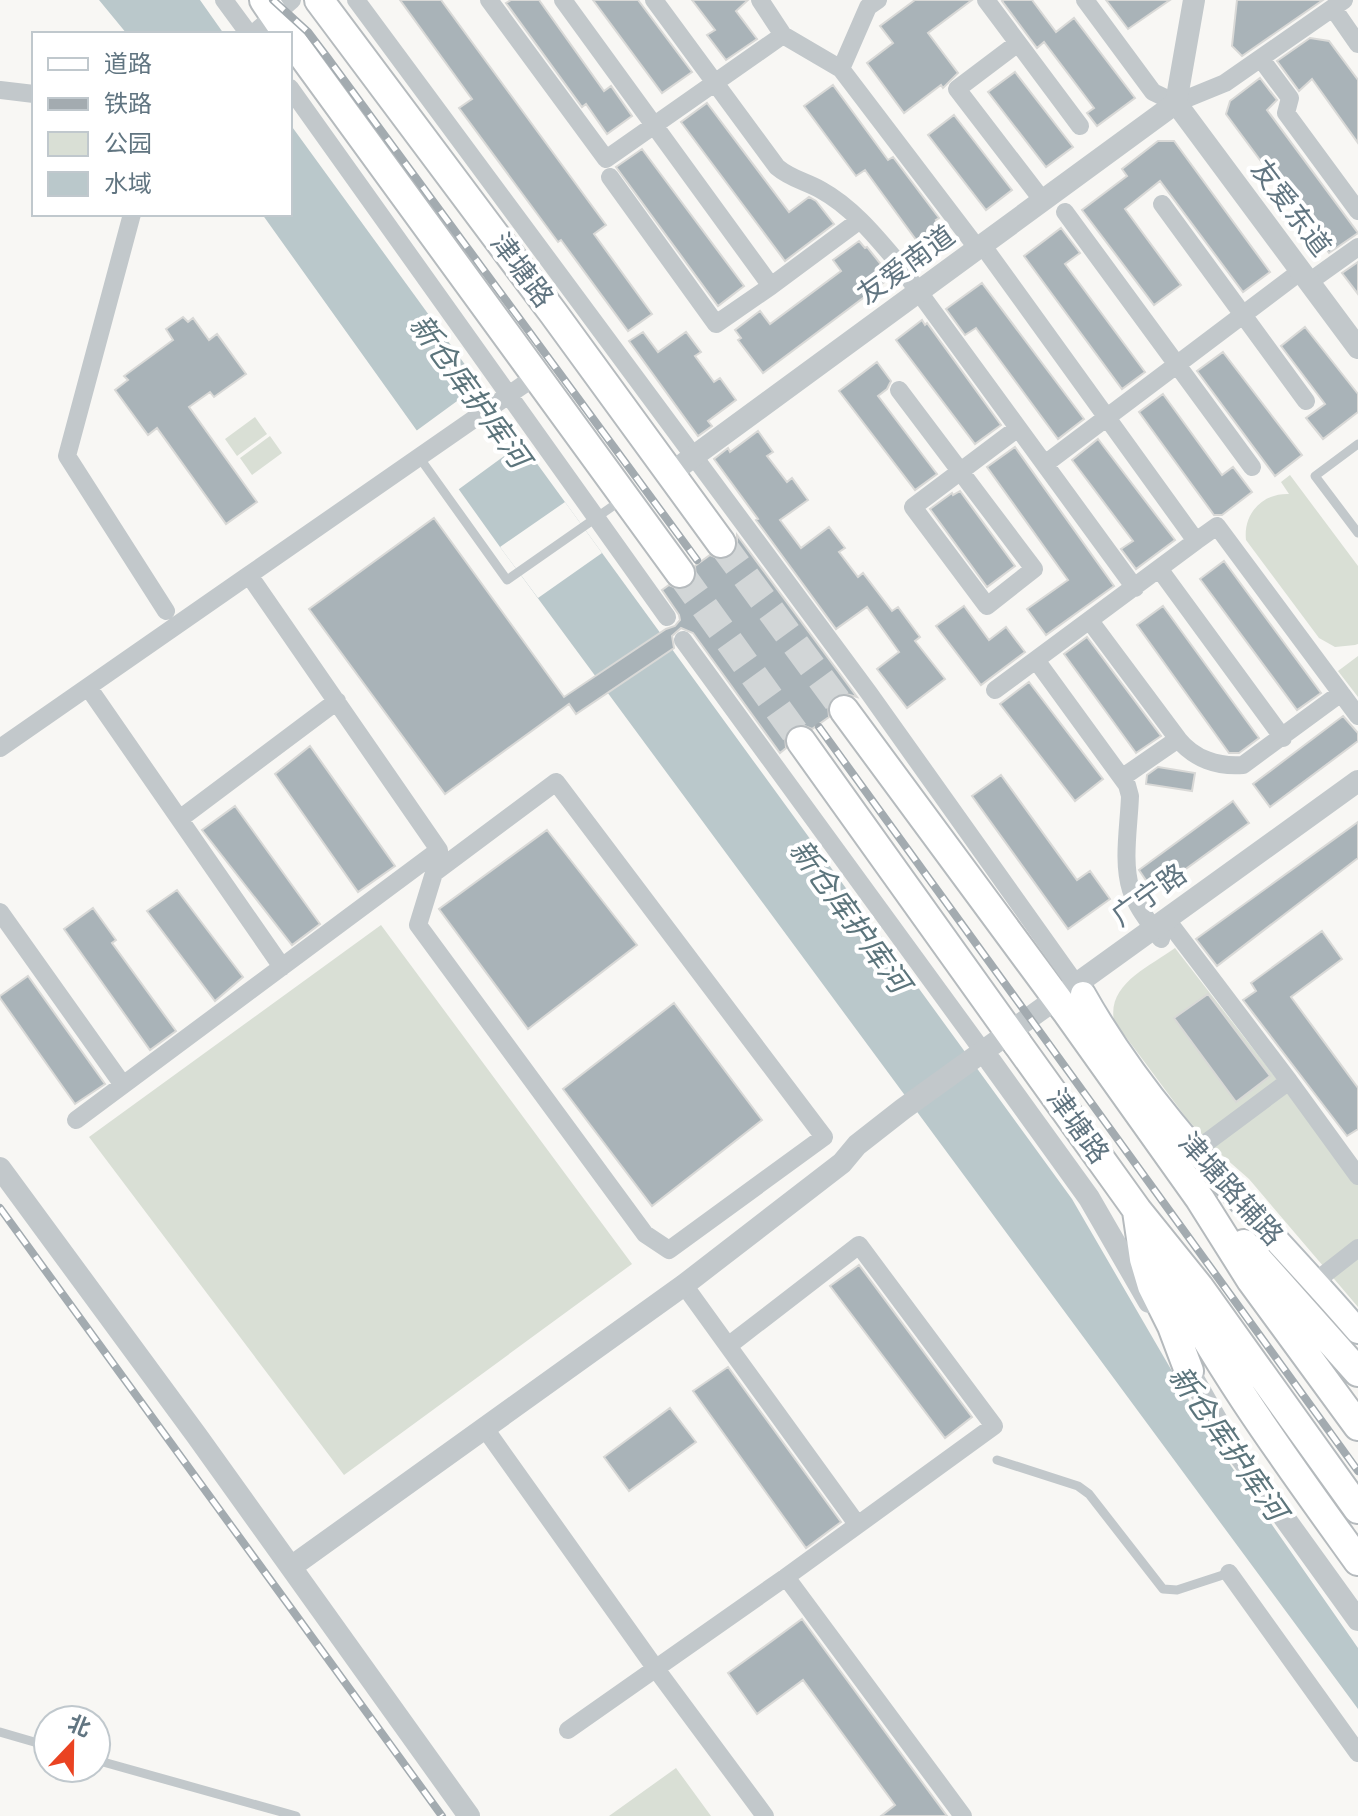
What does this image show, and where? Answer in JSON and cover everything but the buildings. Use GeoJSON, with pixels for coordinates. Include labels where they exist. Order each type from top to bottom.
{"type":"FeatureCollection","features":[{"type":"Feature","properties":{"kind":"main road","name":"津塘路"},"geometry":{"type":"LineString","coordinates":[[319,0],[721,543]]}},
{"type":"Feature","properties":{"kind":"main road","name":"津塘路"},"geometry":{"type":"LineString","coordinates":[[292,38],[680,573]]}},
{"type":"Feature","properties":{"kind":"main road","name":"津塘路"},"geometry":{"type":"LineString","coordinates":[[844,710],[1070,996],[1251,1280],[1358,1426]]}},
{"type":"Feature","properties":{"kind":"main road","name":"津塘路"},"geometry":{"type":"LineString","coordinates":[[801,741],[1137,1210],[1199,1287],[1358,1509]]}},
{"type":"Feature","properties":{"kind":"main road","name":"津塘路辅路"},"geometry":{"type":"LineString","coordinates":[[1070,996],[1195,1151],[1316,1281],[1358,1331]]}},
{"type":"Feature","properties":{"kind":"main road"},"geometry":{"type":"LineString","coordinates":[[1200,1199],[1247,1246],[1358,1372]]}},
{"type":"Feature","properties":{"kind":"main road"},"geometry":{"type":"LineString","coordinates":[[1137,1210],[1144,1259],[1152,1286],[1189,1371]]}},
{"type":"Feature","properties":{"kind":"main road"},"geometry":{"type":"LineString","coordinates":[[1137,1210],[1178,1293],[1247,1405],[1358,1561]]}},
{"type":"Feature","properties":{"kind":"street"},"geometry":{"type":"LineString","coordinates":[[224,0],[249,32]]}},
{"type":"Feature","properties":{"kind":"street"},"geometry":{"type":"LineString","coordinates":[[356,0],[869,693],[1070,996]]}},
{"type":"Feature","properties":{"kind":"street"},"geometry":{"type":"LineString","coordinates":[[489,0],[606,159],[783,35]]}},
{"type":"Feature","properties":{"kind":"street"},"geometry":{"type":"LineString","coordinates":[[563,0],[771,286]]}},
{"type":"Feature","properties":{"kind":"street"},"geometry":{"type":"LineString","coordinates":[[654,0],[777,167],[795,181],[820,190],[876,235],[1135,588]]}},
{"type":"Feature","properties":{"kind":"street"},"geometry":{"type":"LineString","coordinates":[[760,0],[783,35],[841,69],[980,248],[1196,541]]}},
{"type":"Feature","properties":{"kind":"street"},"geometry":{"type":"LineString","coordinates":[[841,69],[868,7],[878,0]]}},
{"type":"Feature","properties":{"kind":"street"},"geometry":{"type":"LineString","coordinates":[[986,0],[1080,126]]}},
{"type":"Feature","properties":{"kind":"street"},"geometry":{"type":"LineString","coordinates":[[1085,0],[1153,92],[1176,103],[1225,83],[1339,4],[1358,44]]}},
{"type":"Feature","properties":{"kind":"street"},"geometry":{"type":"LineString","coordinates":[[1176,103],[1194,0]]}},
{"type":"Feature","properties":{"kind":"street"},"geometry":{"type":"LineString","coordinates":[[1018,43],[957,89],[1043,201]]}},
{"type":"Feature","properties":{"kind":"street"},"geometry":{"type":"LineString","coordinates":[[1261,59],[1290,98],[1286,113],[1358,211]]}},
{"type":"Feature","properties":{"kind":"street"},"geometry":{"type":"LineString","coordinates":[[0,90],[32,94]]}},
{"type":"Feature","properties":{"kind":"street"},"geometry":{"type":"LineString","coordinates":[[292,91],[667,617]]}},
{"type":"Feature","properties":{"kind":"street","name":"友爱南道"},"geometry":{"type":"LineString","coordinates":[[671,473],[1176,103]]}},
{"type":"Feature","properties":{"kind":"street","name":"友爱东道"},"geometry":{"type":"LineString","coordinates":[[1176,103],[1358,348]]}},
{"type":"Feature","properties":{"kind":"street"},"geometry":{"type":"LineString","coordinates":[[610,177],[716,324],[860,220]]}},
{"type":"Feature","properties":{"kind":"street"},"geometry":{"type":"LineString","coordinates":[[1162,204],[1306,401]]}},
{"type":"Feature","properties":{"kind":"street"},"geometry":{"type":"LineString","coordinates":[[1065,212],[1252,467]]}},
{"type":"Feature","properties":{"kind":"street"},"geometry":{"type":"LineString","coordinates":[[131,216],[67,456],[166,611]]}},
{"type":"Feature","properties":{"kind":"street"},"geometry":{"type":"LineString","coordinates":[[1045,464],[1242,315],[1358,247]]}},
{"type":"Feature","properties":{"kind":"street"},"geometry":{"type":"LineString","coordinates":[[0,748],[536,376]]}},
{"type":"Feature","properties":{"kind":"street"},"geometry":{"type":"LineString","coordinates":[[899,390],[960,472],[1034,569],[987,606],[913,507],[960,472],[1018,428]]}},
{"type":"Feature","properties":{"kind":"street"},"geometry":{"type":"LineString","coordinates":[[995,690],[1217,526],[1358,716]]}},
{"type":"Feature","properties":{"kind":"street"},"geometry":{"type":"LineString","coordinates":[[1160,570],[1283,738]]}},
{"type":"Feature","properties":{"kind":"street"},"geometry":{"type":"LineString","coordinates":[[76,1120],[439,850],[249,575]]}},
{"type":"Feature","properties":{"kind":"street"},"geometry":{"type":"LineString","coordinates":[[1090,621],[1188,752],[1204,760],[1243,765],[1341,693]]}},
{"type":"Feature","properties":{"kind":"street"},"geometry":{"type":"LineString","coordinates":[[683,640],[982,1059],[1089,1198],[1226,1437],[1358,1620]]}},
{"type":"Feature","properties":{"kind":"street"},"geometry":{"type":"LineString","coordinates":[[1036,660],[1123,777],[1130,796],[1128,878],[1138,907],[1164,929],[1289,1081],[1358,1176]]}},
{"type":"Feature","properties":{"kind":"street"},"geometry":{"type":"LineString","coordinates":[[88,687],[282,967]]}},
{"type":"Feature","properties":{"kind":"street"},"geometry":{"type":"LineString","coordinates":[[181,818],[337,701]]}},
{"type":"Feature","properties":{"kind":"street"},"geometry":{"type":"LineString","coordinates":[[1123,777],[1178,739]]}},
{"type":"Feature","properties":{"kind":"street","name":"广宁路"},"geometry":{"type":"LineString","coordinates":[[1164,929],[1358,781]]}},
{"type":"Feature","properties":{"kind":"street"},"geometry":{"type":"LineString","coordinates":[[824,1137],[669,1250],[645,1234],[418,925],[434,873],[556,782],[824,1137],[842,1163]]}},
{"type":"Feature","properties":{"kind":"street","name":"广宁路"},"geometry":{"type":"LineString","coordinates":[[291,1567],[684,1285],[842,1163],[857,1145],[908,1114],[1164,929],[1358,795]]}},
{"type":"Feature","properties":{"kind":"street"},"geometry":{"type":"LineString","coordinates":[[0,912],[123,1085]]}},
{"type":"Feature","properties":{"kind":"street"},"geometry":{"type":"LineString","coordinates":[[1195,1151],[1289,1081]]}},
{"type":"Feature","properties":{"kind":"street"},"geometry":{"type":"LineString","coordinates":[[0,1168],[469,1816]]}},
{"type":"Feature","properties":{"kind":"street"},"geometry":{"type":"LineString","coordinates":[[568,1730],[994,1426],[859,1245],[728,1346]]}},
{"type":"Feature","properties":{"kind":"street"},"geometry":{"type":"LineString","coordinates":[[1316,1281],[1358,1248]]}},
{"type":"Feature","properties":{"kind":"street"},"geometry":{"type":"LineString","coordinates":[[684,1285],[857,1524]]}},
{"type":"Feature","properties":{"kind":"street"},"geometry":{"type":"LineString","coordinates":[[486,1430],[765,1816]]}},
{"type":"Feature","properties":{"kind":"street"},"geometry":{"type":"LineString","coordinates":[[1229,1573],[1358,1753]]}},
{"type":"Feature","properties":{"kind":"street"},"geometry":{"type":"LineString","coordinates":[[786,1577],[963,1816]]}},
{"type":"Feature","properties":{"kind":"lane"},"geometry":{"type":"LineString","coordinates":[[1358,444],[1315,476],[1358,533]]}},
{"type":"Feature","properties":{"kind":"lane"},"geometry":{"type":"LineString","coordinates":[[426,453],[507,580],[624,498]]}},
{"type":"Feature","properties":{"kind":"lane"},"geometry":{"type":"LineString","coordinates":[[997,1460],[1078,1486],[1089,1494],[1163,1589],[1177,1590],[1229,1573]]}},
{"type":"Feature","properties":{"kind":"lane"},"geometry":{"type":"LineString","coordinates":[[0,1732],[32,1741]]}},
{"type":"Feature","properties":{"kind":"lane"},"geometry":{"type":"LineString","coordinates":[[112,1764],[296,1816]]}},
{"type":"Feature","properties":{"kind":"green space"},"geometry":{"type":"Polygon","coordinates":[[[255,417],[267,434],[237,456],[225,439],[255,417]]]}},
{"type":"Feature","properties":{"kind":"green space"},"geometry":{"type":"Polygon","coordinates":[[[270,436],[282,453],[252,475],[240,458],[270,436]]]}},
{"type":"Feature","properties":{"kind":"green space"},"geometry":{"type":"Polygon","coordinates":[[[1290,475],[1358,566],[1358,644],[1335,647],[1319,638],[1246,540],[1251,513],[1271,497],[1289,494],[1281,482],[1290,475]]]}},
{"type":"Feature","properties":{"kind":"green space"},"geometry":{"type":"Polygon","coordinates":[[[1358,656],[1358,697],[1338,671],[1358,656]]]}},
{"type":"Feature","properties":{"kind":"green space"},"geometry":{"type":"Polygon","coordinates":[[[381,925],[632,1264],[344,1475],[89,1137],[381,925]]]}},
{"type":"Feature","properties":{"kind":"green space"},"geometry":{"type":"Polygon","coordinates":[[[1175,948],[1358,1184],[1358,1307],[1249,1179],[1187,1119],[1114,1021],[1114,1008],[1123,987],[1175,948]]]}},
{"type":"Feature","properties":{"kind":"green space"},"geometry":{"type":"Polygon","coordinates":[[[676,1768],[711,1816],[609,1816],[676,1768]]]}},
{"type":"Feature","properties":{"kind":"water"},"geometry":{"type":"Polygon","coordinates":[[[99,0],[200,0],[223,32],[125,32],[99,0]]]}},
{"type":"Feature","properties":{"kind":"water","name":"新仓库护库河"},"geometry":{"type":"Polygon","coordinates":[[[292,127],[1072,1199],[1208,1433],[1358,1648],[1358,1709],[500,547],[263,216],[292,216],[292,127]]]}},
{"type":"Feature","properties":{"kind":"pier"},"geometry":{"type":"Polygon","coordinates":[[[479,385],[522,443],[455,492],[412,434],[479,385]]]}},
{"type":"Feature","properties":{"kind":"pier"},"geometry":{"type":"Polygon","coordinates":[[[565,502],[602,553],[538,598],[500,547],[565,502]]]}},
{"type":"Feature","properties":{"kind":"tunnel"},"geometry":{"type":"LineString","coordinates":[[721,543],[844,710]]}},
{"type":"Feature","properties":{"kind":"tunnel"},"geometry":{"type":"LineString","coordinates":[[680,573],[801,741]]}},
{"type":"Feature","properties":{"kind":"railway"},"geometry":{"type":"LineString","coordinates":[[273,0],[308,32],[327,57],[697,560]]}},
{"type":"Feature","properties":{"kind":"railway"},"geometry":{"type":"LineString","coordinates":[[819,727],[1358,1471]]}},
{"type":"Feature","properties":{"kind":"railway"},"geometry":{"type":"LineString","coordinates":[[0,1208],[442,1816]]}}]}
